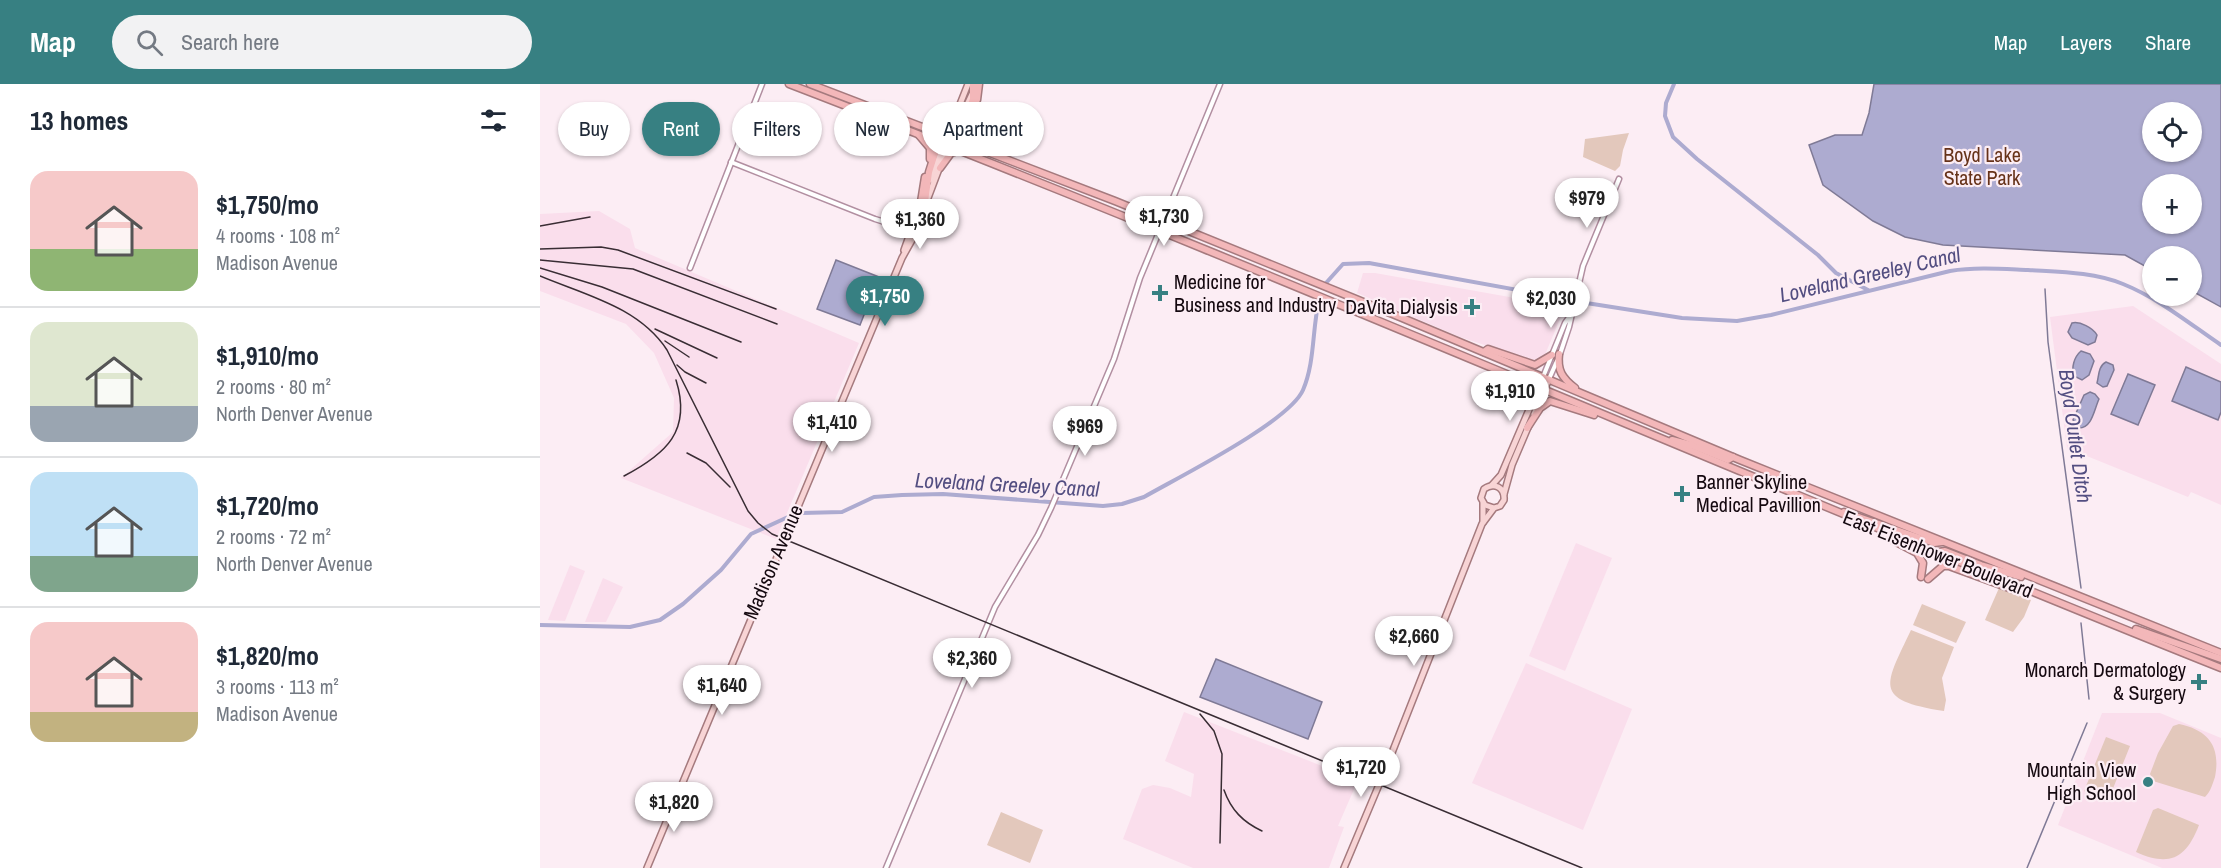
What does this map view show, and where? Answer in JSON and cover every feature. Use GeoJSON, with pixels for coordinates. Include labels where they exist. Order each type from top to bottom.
{"type":"FeatureCollection","features":[{"type":"Feature","properties":{"kind":"highway","name":"East Eisenhower Boulevard"},"geometry":{"type":"LineString","coordinates":[[789,84],[922,136]]}},
{"type":"Feature","properties":{"kind":"highway","name":"East Eisenhower Boulevard"},"geometry":{"type":"LineString","coordinates":[[810,84],[922,127]]}},
{"type":"Feature","properties":{"kind":"highway"},"geometry":{"type":"LineString","coordinates":[[973,102],[975,86]]}},
{"type":"Feature","properties":{"kind":"highway"},"geometry":{"type":"LineString","coordinates":[[975,86],[977,102]]}},
{"type":"Feature","properties":{"kind":"highway"},"geometry":{"type":"LineString","coordinates":[[918,134],[931,151],[922,190],[922,206]]}},
{"type":"Feature","properties":{"kind":"highway"},"geometry":{"type":"LineString","coordinates":[[922,206],[930,168],[936,156]]}},
{"type":"Feature","properties":{"kind":"highway"},"geometry":{"type":"LineString","coordinates":[[940,168],[949,156]]}},
{"type":"Feature","properties":{"kind":"highway","name":"East Eisenhower Boulevard"},"geometry":{"type":"LineString","coordinates":[[977,156],[2219,668]]}},
{"type":"Feature","properties":{"kind":"highway","name":"East Eisenhower Boulevard"},"geometry":{"type":"LineString","coordinates":[[1000,156],[1484,352],[1733,457],[2221,653]]}},
{"type":"Feature","properties":{"kind":"highway"},"geometry":{"type":"LineString","coordinates":[[1055,187],[1086,195],[1092,192]]}},
{"type":"Feature","properties":{"kind":"highway"},"geometry":{"type":"LineString","coordinates":[[1484,352],[1488,350],[1535,365],[1556,355],[1558,367],[1564,379],[1576,389],[1602,402]]}},
{"type":"Feature","properties":{"kind":"highway"},"geometry":{"type":"LineString","coordinates":[[1527,428],[1540,408],[1545,403],[1553,401],[1653,436],[1691,445],[1728,460],[1733,457]]}},
{"type":"Feature","properties":{"kind":"highway"},"geometry":{"type":"LineString","coordinates":[[1823,506],[1858,515],[1934,543],[1943,542]]}},
{"type":"Feature","properties":{"kind":"highway"},"geometry":{"type":"LineString","coordinates":[[1867,524],[1917,553],[1923,563],[1921,577]]}},
{"type":"Feature","properties":{"kind":"highway"},"geometry":{"type":"LineString","coordinates":[[1939,552],[1945,550],[1981,565],[2042,581]]}},
{"type":"Feature","properties":{"kind":"highway"},"geometry":{"type":"LineString","coordinates":[[1928,579],[1943,566],[1949,566],[2034,597],[2046,598]]}},
{"type":"Feature","properties":{"kind":"highway"},"geometry":{"type":"LineString","coordinates":[[2118,626],[2132,628],[2221,659]]}},
{"type":"Feature","properties":{"kind":"main road","name":"Madison Avenue"},"geometry":{"type":"LineString","coordinates":[[962,102],[968,84]]}},
{"type":"Feature","properties":{"kind":"main road","name":"Madison Avenue"},"geometry":{"type":"LineString","coordinates":[[967,102],[975,86]]}},
{"type":"Feature","properties":{"kind":"main road","name":"Madison Avenue"},"geometry":{"type":"LineString","coordinates":[[902,258],[910,230],[940,168],[942,156]]}},
{"type":"Feature","properties":{"kind":"main road","name":"Madison Avenue"},"geometry":{"type":"LineString","coordinates":[[647,868],[902,258],[912,240],[922,206]]}},
{"type":"Feature","properties":{"kind":"main road"},"geometry":{"type":"LineString","coordinates":[[1482,524],[1482,492],[1502,476],[1546,378]]}},
{"type":"Feature","properties":{"kind":"main road"},"geometry":{"type":"LineString","coordinates":[[1344,868],[1482,524],[1494,508],[1502,503],[1512,465],[1541,388]]}},
{"type":"Feature","properties":{"kind":"main road"},"geometry":{"type":"LineString","coordinates":[[1492,485],[1500,488],[1504,494]]}},
{"type":"Feature","properties":{"kind":"main road"},"geometry":{"type":"LineString","coordinates":[[1483,503],[1494,508]]}},
{"type":"Feature","properties":{"kind":"street"},"geometry":{"type":"LineString","coordinates":[[690,268],[762,84]]}},
{"type":"Feature","properties":{"kind":"street"},"geometry":{"type":"LineString","coordinates":[[886,868],[995,607],[1038,535],[1051,508],[1114,359],[1140,278],[1220,84]]}},
{"type":"Feature","properties":{"kind":"street"},"geometry":{"type":"LineString","coordinates":[[731,162],[872,218],[910,230]]}},
{"type":"Feature","properties":{"kind":"street"},"geometry":{"type":"LineString","coordinates":[[1546,378],[1569,327],[1583,266],[1619,179]]}},
{"type":"Feature","properties":{"kind":"street"},"geometry":{"type":"LineString","coordinates":[[1546,378],[1556,355],[1564,323],[1570,316]]}},
{"type":"Feature","properties":{"kind":"shaded area"},"geometry":{"type":"Polygon","coordinates":[[[1629,133],[1620,166],[1615,171],[1583,157],[1585,139],[1629,133]]]}},
{"type":"Feature","properties":{"kind":"shaded area"},"geometry":{"type":"Polygon","coordinates":[[[599,211],[630,229],[635,248],[859,343],[776,539],[621,478],[673,432],[674,398],[654,353],[626,324],[540,291],[540,214],[599,211]]]}},
{"type":"Feature","properties":{"kind":"shaded area"},"geometry":{"type":"Polygon","coordinates":[[[1363,273],[1375,273],[1565,307],[1544,357],[1537,362],[1460,337],[1357,293],[1363,273]]]}},
{"type":"Feature","properties":{"kind":"shaded area"},"geometry":{"type":"Polygon","coordinates":[[[2133,306],[2221,364],[2221,505],[2191,492],[2188,497],[2067,448],[2050,317],[2133,306]]]}},
{"type":"Feature","properties":{"kind":"shaded area"},"geometry":{"type":"Polygon","coordinates":[[[1576,543],[1612,558],[1565,671],[1529,656],[1576,543]]]}},
{"type":"Feature","properties":{"kind":"shaded area"},"geometry":{"type":"Polygon","coordinates":[[[570,565],[585,571],[565,621],[548,620],[570,565]]]}},
{"type":"Feature","properties":{"kind":"shaded area"},"geometry":{"type":"Polygon","coordinates":[[[603,578],[623,587],[606,622],[585,622],[603,578]]]}},
{"type":"Feature","properties":{"kind":"shaded area"},"geometry":{"type":"Polygon","coordinates":[[[1999,588],[2031,600],[2024,617],[2013,632],[1985,620],[1999,588]]]}},
{"type":"Feature","properties":{"kind":"shaded area"},"geometry":{"type":"Polygon","coordinates":[[[1922,604],[1966,622],[1956,643],[1913,625],[1922,604]]]}},
{"type":"Feature","properties":{"kind":"shaded area"},"geometry":{"type":"Polygon","coordinates":[[[1911,630],[1954,647],[1942,678],[1946,700],[1944,711],[1921,707],[1905,701],[1895,695],[1891,687],[1895,664],[1911,630]]]}},
{"type":"Feature","properties":{"kind":"shaded area"},"geometry":{"type":"Polygon","coordinates":[[[1526,663],[1632,709],[1583,830],[1472,783],[1526,663]]]}},
{"type":"Feature","properties":{"kind":"shaded area"},"geometry":{"type":"Polygon","coordinates":[[[1184,712],[1358,780],[1338,826],[1344,827],[1329,868],[1193,868],[1123,839],[1142,789],[1153,785],[1170,788],[1191,797],[1194,774],[1165,761],[1184,712]]]}},
{"type":"Feature","properties":{"kind":"shaded area","name":"Mountain View High School"},"geometry":{"type":"Polygon","coordinates":[[[2102,713],[2160,713],[2221,738],[2221,868],[2162,868],[2058,825],[2102,713]]]}},
{"type":"Feature","properties":{"kind":"shaded area"},"geometry":{"type":"Polygon","coordinates":[[[2179,724],[2198,730],[2205,735],[2214,748],[2215,777],[2205,797],[2153,781],[2150,774],[2158,753],[2173,726],[2179,724]]]}},
{"type":"Feature","properties":{"kind":"shaded area"},"geometry":{"type":"Polygon","coordinates":[[[2106,737],[2130,746],[2108,801],[2084,791],[2106,737]]]}},
{"type":"Feature","properties":{"kind":"shaded area"},"geometry":{"type":"Polygon","coordinates":[[[2158,808],[2199,825],[2188,846],[2175,857],[2158,859],[2136,852],[2153,810],[2158,808]]]}},
{"type":"Feature","properties":{"kind":"shaded area"},"geometry":{"type":"Polygon","coordinates":[[[1001,812],[1043,830],[1030,863],[987,845],[1001,812]]]}},
{"type":"Feature","properties":{"kind":"water","name":"Boyd Lake State Park"},"geometry":{"type":"Polygon","coordinates":[[[1874,84],[2221,84],[2221,307],[2202,297],[2202,246],[2142,246],[2142,264],[2125,255],[1943,245],[1905,237],[1873,221],[1823,185],[1809,145],[1835,135],[1862,135],[1874,84]]]}},
{"type":"Feature","properties":{"kind":"water"},"geometry":{"type":"Polygon","coordinates":[[[836,260],[879,277],[860,325],[817,309],[836,260]]]}},
{"type":"Feature","properties":{"kind":"water"},"geometry":{"type":"Polygon","coordinates":[[[2072,323],[2082,324],[2093,330],[2097,335],[2095,342],[2088,345],[2072,338],[2068,332],[2072,323]]]}},
{"type":"Feature","properties":{"kind":"water"},"geometry":{"type":"Polygon","coordinates":[[[2081,351],[2090,354],[2094,361],[2089,375],[2082,380],[2074,376],[2073,370],[2075,359],[2081,351]]]}},
{"type":"Feature","properties":{"kind":"water"},"geometry":{"type":"Polygon","coordinates":[[[2106,362],[2113,365],[2114,370],[2107,386],[2103,387],[2097,383],[2100,369],[2106,362]]]}},
{"type":"Feature","properties":{"kind":"water"},"geometry":{"type":"Polygon","coordinates":[[[2186,367],[2221,382],[2221,412],[2218,420],[2172,401],[2186,367]]]}},
{"type":"Feature","properties":{"kind":"water"},"geometry":{"type":"Polygon","coordinates":[[[2128,374],[2155,385],[2138,425],[2111,414],[2128,374]]]}},
{"type":"Feature","properties":{"kind":"water"},"geometry":{"type":"Polygon","coordinates":[[[2090,392],[2099,399],[2090,422],[2079,428],[2073,420],[2084,395],[2090,392]]]}},
{"type":"Feature","properties":{"kind":"water"},"geometry":{"type":"Polygon","coordinates":[[[1216,659],[1322,702],[1308,739],[1200,697],[1216,659]]]}},
{"type":"Feature","properties":{"kind":"waterway"},"geometry":{"type":"LineString","coordinates":[[1674,84],[1666,103],[1665,116],[1673,137],[1697,159],[1818,255],[1836,273],[1868,290]]}},
{"type":"Feature","properties":{"kind":"waterway","name":"Loveland Greeley Canal"},"geometry":{"type":"LineString","coordinates":[[1326,283],[1343,264],[1369,263],[1567,299]]}},
{"type":"Feature","properties":{"kind":"waterway","name":"Loveland Greeley Canal"},"geometry":{"type":"LineString","coordinates":[[1580,302],[1682,318],[1737,321],[1771,315],[1950,271],[1989,269],[2064,272],[2112,280],[2149,296],[2221,345]]}},
{"type":"Feature","properties":{"kind":"waterway","name":"Boyd Outlet Ditch"},"geometry":{"type":"LineString","coordinates":[[2045,289],[2048,342],[2081,588]]}},
{"type":"Feature","properties":{"kind":"waterway","name":"Loveland Greeley Canal"},"geometry":{"type":"LineString","coordinates":[[802,513],[842,512],[874,497],[902,495],[943,494],[1103,506],[1122,504],[1144,497],[1255,433],[1294,403],[1303,390],[1310,368],[1319,300]]}},
{"type":"Feature","properties":{"kind":"waterway","name":"Loveland Greeley Canal"},"geometry":{"type":"LineString","coordinates":[[540,625],[630,627],[660,620],[683,604],[721,570],[751,534],[788,517]]}},
{"type":"Feature","properties":{"kind":"waterway","name":"Boyd Outlet Ditch"},"geometry":{"type":"LineString","coordinates":[[2081,623],[2089,699]]}},
{"type":"Feature","properties":{"kind":"waterway","name":"Boyd Outlet Ditch"},"geometry":{"type":"LineString","coordinates":[[2027,868],[2087,723]]}},
{"type":"Feature","properties":{"kind":"railway"},"geometry":{"type":"LineString","coordinates":[[540,226],[590,217]]}},
{"type":"Feature","properties":{"kind":"railway"},"geometry":{"type":"LineString","coordinates":[[540,249],[601,247],[618,250],[776,309]]}},
{"type":"Feature","properties":{"kind":"railway"},"geometry":{"type":"LineString","coordinates":[[540,260],[633,269],[777,324]]}},
{"type":"Feature","properties":{"kind":"railway"},"geometry":{"type":"LineString","coordinates":[[540,268],[602,287],[741,342]]}},
{"type":"Feature","properties":{"kind":"railway"},"geometry":{"type":"LineString","coordinates":[[540,276],[610,304],[642,323],[655,335],[667,350],[748,511],[772,534],[1582,868]]}},
{"type":"Feature","properties":{"kind":"railway"},"geometry":{"type":"LineString","coordinates":[[655,329],[717,358]]}},
{"type":"Feature","properties":{"kind":"railway"},"geometry":{"type":"LineString","coordinates":[[665,341],[689,357]]}},
{"type":"Feature","properties":{"kind":"railway"},"geometry":{"type":"LineString","coordinates":[[677,365],[706,383]]}},
{"type":"Feature","properties":{"kind":"railway"},"geometry":{"type":"LineString","coordinates":[[624,476],[652,459],[672,439],[681,413],[676,380]]}},
{"type":"Feature","properties":{"kind":"railway"},"geometry":{"type":"LineString","coordinates":[[687,453],[706,463],[730,487]]}},
{"type":"Feature","properties":{"kind":"railway"},"geometry":{"type":"LineString","coordinates":[[1200,714],[1214,731],[1222,754],[1220,843]]}},
{"type":"Feature","properties":{"kind":"railway"},"geometry":{"type":"LineString","coordinates":[[1224,790],[1238,815],[1262,831]]}},
{"type":"Feature","properties":{"kind":"place","name":"Medicine for Business and Industry"},"geometry":{"type":"Point","coordinates":[1160,293]}},
{"type":"Feature","properties":{"kind":"place","name":"DaVita Dialysis"},"geometry":{"type":"Point","coordinates":[1472,307]}},
{"type":"Feature","properties":{"kind":"place","name":"Banner Skyline Medical Pavillion"},"geometry":{"type":"Point","coordinates":[1682,494]}},
{"type":"Feature","properties":{"kind":"place","name":"Monarch Dermatology & Surgery"},"geometry":{"type":"Point","coordinates":[2199,682]}},
{"type":"Feature","properties":{"kind":"place","name":"Mountain View High School"},"geometry":{"type":"Point","coordinates":[2148,782]}}]}
